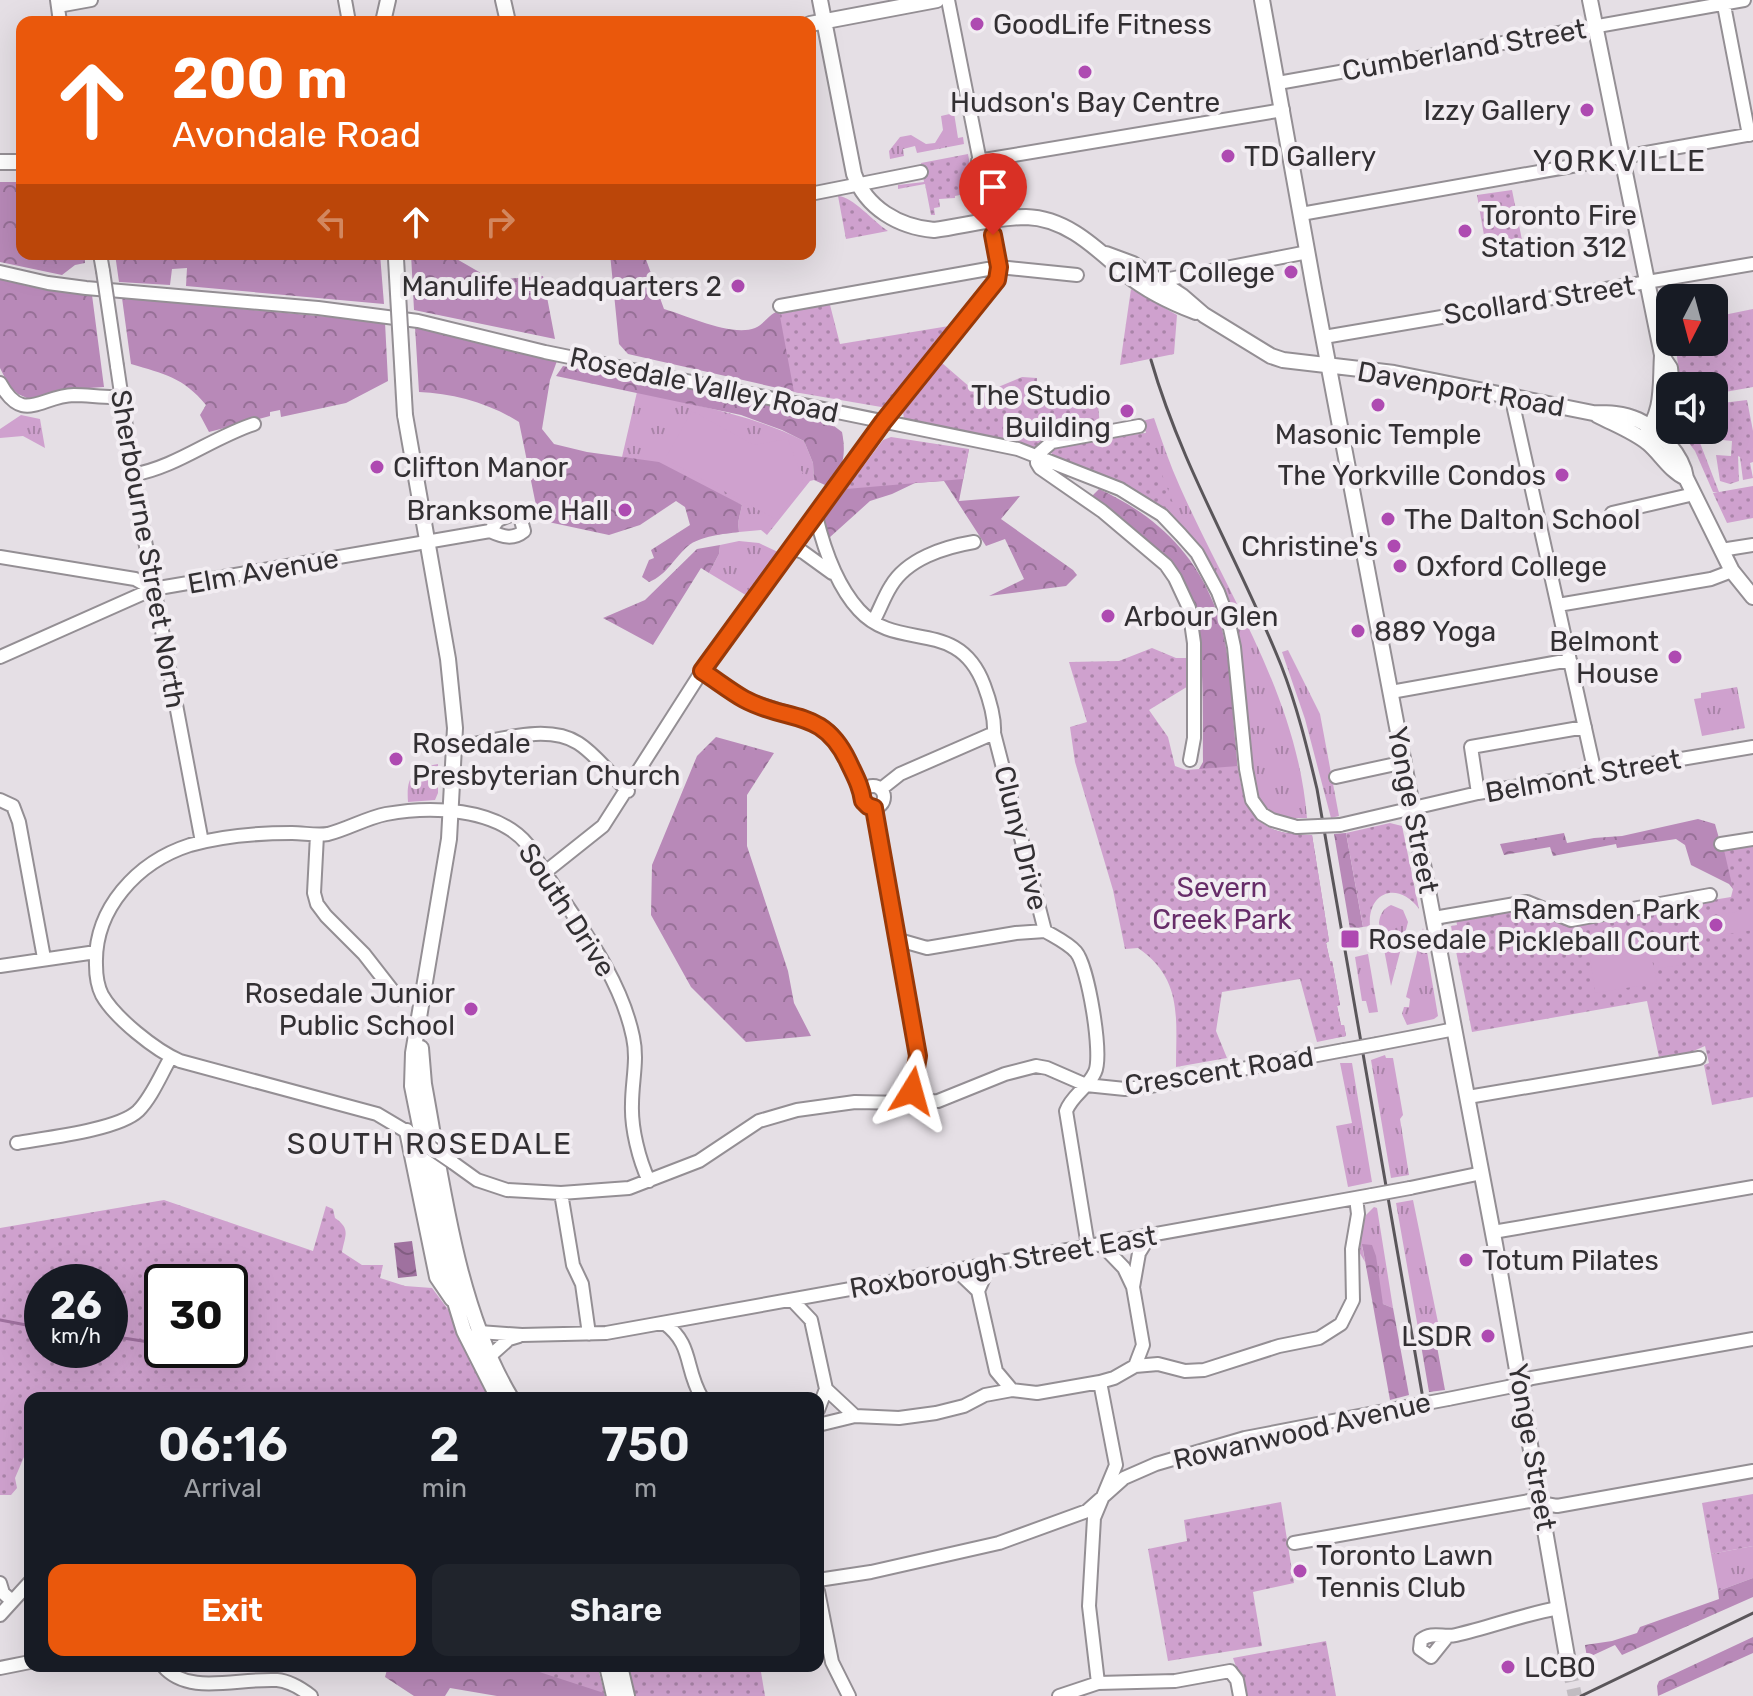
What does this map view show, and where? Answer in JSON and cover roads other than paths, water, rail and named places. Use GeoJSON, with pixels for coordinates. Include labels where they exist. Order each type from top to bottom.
{"type":"FeatureCollection","features":[{"type":"Feature","properties":{"kind":"main road"},"geometry":{"type":"LineString","coordinates":[[820,0],[817,22],[851,162],[858,185],[885,214],[913,227],[934,230],[1026,217],[1054,223],[1106,254],[1126,274],[1174,304],[1204,315]]}},
{"type":"Feature","properties":{"kind":"main road"},"geometry":{"type":"LineString","coordinates":[[817,22],[937,0]]}},
{"type":"Feature","properties":{"kind":"main road","name":"Yonge Street"},"geometry":{"type":"LineString","coordinates":[[1262,0],[1493,1232],[1569,1668]]}},
{"type":"Feature","properties":{"kind":"main road"},"geometry":{"type":"LineString","coordinates":[[1590,0],[1656,328]]}},
{"type":"Feature","properties":{"kind":"main road"},"geometry":{"type":"LineString","coordinates":[[1106,254],[1133,264],[1182,296],[1204,315]]}},
{"type":"Feature","properties":{"kind":"main road"},"geometry":{"type":"LineString","coordinates":[[396,260],[405,415],[452,684],[455,747],[452,812],[413,1053],[412,1086],[456,1305],[464,1331],[495,1392]]}},
{"type":"Feature","properties":{"kind":"main road","name":"Davenport Road"},"geometry":{"type":"LineString","coordinates":[[1204,315],[1271,356],[1295,363],[1394,373],[1638,420],[1677,474],[1686,478],[1732,571],[1753,597]]}},
{"type":"Feature","properties":{"kind":"main road"},"geometry":{"type":"LineString","coordinates":[[1651,437],[1660,405],[1662,356]]}},
{"type":"Feature","properties":{"kind":"main road"},"geometry":{"type":"LineString","coordinates":[[1651,437],[1656,430]]}},
{"type":"Feature","properties":{"kind":"main road"},"geometry":{"type":"LineString","coordinates":[[419,1020],[424,1084],[469,1303],[479,1332],[508,1392]]}},
{"type":"Feature","properties":{"kind":"main road"},"geometry":{"type":"LineString","coordinates":[[410,1133],[437,1277],[456,1305]]}},
{"type":"Feature","properties":{"kind":"main road"},"geometry":{"type":"LineString","coordinates":[[608,1672],[614,1696]]}},
{"type":"Feature","properties":{"kind":"main road"},"geometry":{"type":"LineString","coordinates":[[621,1672],[627,1696]]}},
{"type":"Feature","properties":{"kind":"street"},"geometry":{"type":"LineString","coordinates":[[58,3],[91,0]]}},
{"type":"Feature","properties":{"kind":"street"},"geometry":{"type":"LineString","coordinates":[[544,873],[603,826],[702,671],[883,422],[994,284],[999,267],[948,0]]}},
{"type":"Feature","properties":{"kind":"street","name":"Cumberland Street"},"geometry":{"type":"LineString","coordinates":[[1278,83],[1744,0]]}},
{"type":"Feature","properties":{"kind":"street"},"geometry":{"type":"LineString","coordinates":[[1301,214],[1751,135],[1724,2]]}},
{"type":"Feature","properties":{"kind":"street"},"geometry":{"type":"LineString","coordinates":[[978,161],[1283,110]]}},
{"type":"Feature","properties":{"kind":"street"},"geometry":{"type":"LineString","coordinates":[[816,193],[921,172]]}},
{"type":"Feature","properties":{"kind":"street"},"geometry":{"type":"LineString","coordinates":[[1159,281],[1308,252]]}},
{"type":"Feature","properties":{"kind":"street","name":"Sherbourne Street North"},"geometry":{"type":"LineString","coordinates":[[101,260],[132,475],[202,842]]}},
{"type":"Feature","properties":{"kind":"street","name":"Scollard Street"},"geometry":{"type":"LineString","coordinates":[[1324,337],[1753,264]]}},
{"type":"Feature","properties":{"kind":"street"},"geometry":{"type":"LineString","coordinates":[[780,306],[999,267],[1077,275]]}},
{"type":"Feature","properties":{"kind":"street","name":"Rosedale Valley Road"},"geometry":{"type":"LineString","coordinates":[[0,272],[86,288],[318,308],[418,321],[556,354],[1018,449],[1120,489],[1162,515],[1197,553],[1218,592],[1234,647],[1252,800],[1262,814],[1297,827]]}},
{"type":"Feature","properties":{"kind":"street"},"geometry":{"type":"LineString","coordinates":[[0,383],[11,400],[26,406],[72,395],[120,397]]}},
{"type":"Feature","properties":{"kind":"street"},"geometry":{"type":"LineString","coordinates":[[1516,396],[1514,409],[1595,773]]}},
{"type":"Feature","properties":{"kind":"street"},"geometry":{"type":"LineString","coordinates":[[132,475],[157,470],[207,443],[254,424]]}},
{"type":"Feature","properties":{"kind":"street"},"geometry":{"type":"LineString","coordinates":[[1139,426],[1052,442],[1037,455],[1040,468],[1102,511],[1166,565],[1175,578],[1189,608],[1194,643],[1194,738],[1190,760]]}},
{"type":"Feature","properties":{"kind":"street"},"geometry":{"type":"LineString","coordinates":[[1612,513],[1694,494]]}},
{"type":"Feature","properties":{"kind":"street"},"geometry":{"type":"LineString","coordinates":[[816,516],[836,577]]}},
{"type":"Feature","properties":{"kind":"street","name":"Elm Avenue"},"geometry":{"type":"LineString","coordinates":[[0,657],[153,589],[490,531]]}},
{"type":"Feature","properties":{"kind":"street"},"geometry":{"type":"LineString","coordinates":[[791,548],[820,562],[836,577],[860,612],[874,620],[888,589],[902,573],[943,550],[974,542]]}},
{"type":"Feature","properties":{"kind":"street"},"geometry":{"type":"LineString","coordinates":[[1721,550],[1753,545]]}},
{"type":"Feature","properties":{"kind":"street"},"geometry":{"type":"LineString","coordinates":[[0,557],[135,579],[153,589]]}},
{"type":"Feature","properties":{"kind":"street"},"geometry":{"type":"LineString","coordinates":[[1558,605],[1711,579],[1732,571]]}},
{"type":"Feature","properties":{"kind":"street","name":"Cluny Drive"},"geometry":{"type":"LineString","coordinates":[[874,620],[889,629],[939,639],[969,657],[979,673],[995,723],[994,733],[1045,931],[1077,953],[1083,967],[1094,1025],[1097,1067],[1066,1111],[1094,1244]]}},
{"type":"Feature","properties":{"kind":"street"},"geometry":{"type":"LineString","coordinates":[[1391,692],[1570,660]]}},
{"type":"Feature","properties":{"kind":"street"},"geometry":{"type":"LineString","coordinates":[[702,671],[746,700],[810,720],[830,732],[863,791],[863,801],[874,808],[881,805],[884,799],[881,789],[872,785],[863,791]]}},
{"type":"Feature","properties":{"kind":"street"},"geometry":{"type":"LineString","coordinates":[[1478,793],[1471,747],[1585,727]]}},
{"type":"Feature","properties":{"kind":"street"},"geometry":{"type":"LineString","coordinates":[[455,747],[542,733],[557,735],[583,747],[628,791]]}},
{"type":"Feature","properties":{"kind":"street"},"geometry":{"type":"LineString","coordinates":[[881,789],[900,774],[994,733]]}},
{"type":"Feature","properties":{"kind":"street","name":"Belmont Street"},"geometry":{"type":"LineString","coordinates":[[1297,827],[1340,825],[1478,793],[1753,747]]}},
{"type":"Feature","properties":{"kind":"street"},"geometry":{"type":"LineString","coordinates":[[1336,777],[1405,762]]}},
{"type":"Feature","properties":{"kind":"street"},"geometry":{"type":"LineString","coordinates":[[0,800],[13,806],[19,822],[44,958]]}},
{"type":"Feature","properties":{"kind":"street"},"geometry":{"type":"LineString","coordinates":[[874,808],[918,1056],[908,1103]]}},
{"type":"Feature","properties":{"kind":"street","name":"South Drive"},"geometry":{"type":"LineString","coordinates":[[96,952],[102,921],[114,900],[138,875],[169,853],[202,842],[255,835],[317,835],[384,814],[416,810],[452,812],[508,827],[528,845],[611,975],[623,1002],[635,1049],[633,1122],[649,1181]]}},
{"type":"Feature","properties":{"kind":"street"},"geometry":{"type":"LineString","coordinates":[[317,835],[314,893],[317,904],[364,954],[399,999]]}},
{"type":"Feature","properties":{"kind":"street"},"geometry":{"type":"LineString","coordinates":[[1721,844],[1753,839]]}},
{"type":"Feature","properties":{"kind":"street"},"geometry":{"type":"LineString","coordinates":[[528,845],[538,852],[564,855]]}},
{"type":"Feature","properties":{"kind":"street"},"geometry":{"type":"LineString","coordinates":[[1434,918],[1527,902],[1571,920],[1710,895]]}},
{"type":"Feature","properties":{"kind":"street"},"geometry":{"type":"LineString","coordinates":[[899,940],[927,948],[1045,931]]}},
{"type":"Feature","properties":{"kind":"street"},"geometry":{"type":"LineString","coordinates":[[904,966],[927,948]]}},
{"type":"Feature","properties":{"kind":"street"},"geometry":{"type":"LineString","coordinates":[[0,966],[96,952]]}},
{"type":"Feature","properties":{"kind":"street","name":"Crescent Road"},"geometry":{"type":"LineString","coordinates":[[96,952],[96,980],[102,995],[124,1021],[171,1057],[372,1113],[410,1133],[477,1180],[497,1188],[561,1193],[629,1188],[649,1181],[699,1161],[749,1126],[775,1116],[846,1103],[938,1101],[1005,1074],[1036,1066],[1086,1085],[1115,1089],[1151,1086],[1455,1029]]}},
{"type":"Feature","properties":{"kind":"street"},"geometry":{"type":"LineString","coordinates":[[17,1143],[129,1117],[144,1104],[171,1057]]}},
{"type":"Feature","properties":{"kind":"street"},"geometry":{"type":"LineString","coordinates":[[1468,1097],[1699,1058]]}},
{"type":"Feature","properties":{"kind":"street","name":"Roxborough Street East"},"geometry":{"type":"LineString","coordinates":[[479,1332],[589,1334],[664,1323],[1482,1173]]}},
{"type":"Feature","properties":{"kind":"street"},"geometry":{"type":"LineString","coordinates":[[1493,1232],[1753,1187]]}},
{"type":"Feature","properties":{"kind":"street"},"geometry":{"type":"LineString","coordinates":[[561,1193],[573,1265],[582,1284],[589,1334]]}},
{"type":"Feature","properties":{"kind":"street"},"geometry":{"type":"LineString","coordinates":[[824,1424],[855,1416],[915,1417],[964,1406],[985,1395],[1012,1390],[1037,1393],[1100,1382],[1135,1366],[1158,1364],[1185,1371],[1204,1370],[1259,1352],[1319,1338],[1333,1331],[1347,1315],[1353,1300],[1352,1249],[1358,1214],[1356,1198]]}},
{"type":"Feature","properties":{"kind":"street"},"geometry":{"type":"LineString","coordinates":[[1133,1287],[1139,1253],[1150,1235]]}},
{"type":"Feature","properties":{"kind":"street"},"geometry":{"type":"LineString","coordinates":[[1094,1244],[1124,1268],[1133,1287],[1143,1345],[1158,1364]]}},
{"type":"Feature","properties":{"kind":"street"},"geometry":{"type":"LineString","coordinates":[[978,1291],[990,1264]]}},
{"type":"Feature","properties":{"kind":"street"},"geometry":{"type":"LineString","coordinates":[[956,1270],[978,1291],[996,1371],[1012,1390]]}},
{"type":"Feature","properties":{"kind":"street"},"geometry":{"type":"LineString","coordinates":[[811,1320],[820,1295]]}},
{"type":"Feature","properties":{"kind":"street"},"geometry":{"type":"LineString","coordinates":[[792,1300],[811,1320],[826,1389],[824,1394]]}},
{"type":"Feature","properties":{"kind":"street"},"geometry":{"type":"LineString","coordinates":[[683,1341],[696,1317]]}},
{"type":"Feature","properties":{"kind":"street"},"geometry":{"type":"LineString","coordinates":[[664,1323],[683,1341],[692,1380],[699,1392]]}},
{"type":"Feature","properties":{"kind":"street"},"geometry":{"type":"LineString","coordinates":[[490,1356],[509,1339],[522,1335]]}},
{"type":"Feature","properties":{"kind":"street","name":"Rowanwood Avenue"},"geometry":{"type":"LineString","coordinates":[[824,1579],[999,1543],[1087,1511],[1116,1483],[1132,1474],[1245,1438],[1508,1387],[1520,1381],[1753,1339]]}},
{"type":"Feature","properties":{"kind":"street"},"geometry":{"type":"LineString","coordinates":[[1135,1366],[1143,1345]]}},
{"type":"Feature","properties":{"kind":"street"},"geometry":{"type":"LineString","coordinates":[[985,1395],[996,1371]]}},
{"type":"Feature","properties":{"kind":"street"},"geometry":{"type":"LineString","coordinates":[[1098,1683],[1091,1631],[1089,1580],[1094,1518],[1116,1465],[1100,1382]]}},
{"type":"Feature","properties":{"kind":"street"},"geometry":{"type":"LineString","coordinates":[[826,1389],[855,1416]]}},
{"type":"Feature","properties":{"kind":"street"},"geometry":{"type":"LineString","coordinates":[[1294,1543],[1529,1501],[1557,1506],[1753,1471]]}},
{"type":"Feature","properties":{"kind":"street"},"geometry":{"type":"LineString","coordinates":[[0,1583],[3,1593],[12,1601]]}},
{"type":"Feature","properties":{"kind":"street"},"geometry":{"type":"LineString","coordinates":[[0,1615],[24,1588]]}},
{"type":"Feature","properties":{"kind":"street"},"geometry":{"type":"LineString","coordinates":[[1447,1637],[1559,1608]]}},
{"type":"Feature","properties":{"kind":"street"},"geometry":{"type":"LineString","coordinates":[[824,1621],[832,1662],[849,1696]]}},
{"type":"Feature","properties":{"kind":"street"},"geometry":{"type":"LineString","coordinates":[[0,1668],[24,1663]]}},
{"type":"Feature","properties":{"kind":"street"},"geometry":{"type":"LineString","coordinates":[[1059,1696],[1098,1683],[1175,1681],[1230,1671],[1235,1676],[1240,1696]]}},
{"type":"Feature","properties":{"kind":"street"},"geometry":{"type":"LineString","coordinates":[[167,1672],[173,1681],[191,1692],[206,1693],[276,1680],[291,1684],[311,1696]]}},
{"type":"Feature","properties":{"kind":"water"},"geometry":{"type":"Polygon","coordinates":[[[412,1241],[417,1276],[398,1278],[394,1243],[412,1241]]]}},
{"type":"Feature","properties":{"kind":"waterway"},"geometry":{"type":"LineString","coordinates":[[0,1320],[24,1325]]}},
{"type":"Feature","properties":{"kind":"waterway"},"geometry":{"type":"LineString","coordinates":[[128,1339],[144,1341]]}},
{"type":"Feature","properties":{"kind":"tunnel"},"geometry":{"type":"LineString","coordinates":[[1569,1668],[1575,1696]]}},
{"type":"Feature","properties":{"kind":"railway"},"geometry":{"type":"LineString","coordinates":[[1151,360],[1195,477],[1281,665],[1305,742],[1317,789],[1422,1393]]}},
{"type":"Feature","properties":{"kind":"railway"},"geometry":{"type":"LineString","coordinates":[[1581,1696],[1753,1613]]}},
{"type":"Feature","properties":{"kind":"place","name":"GoodLife Fitness"},"geometry":{"type":"Point","coordinates":[977,24]}},
{"type":"Feature","properties":{"kind":"place","name":"Hudson's Bay Centre"},"geometry":{"type":"Point","coordinates":[1085,72]}},
{"type":"Feature","properties":{"kind":"place","name":"Izzy Gallery"},"geometry":{"type":"Point","coordinates":[1587,110]}},
{"type":"Feature","properties":{"kind":"place","name":"TD Gallery"},"geometry":{"type":"Point","coordinates":[1228,156]}},
{"type":"Feature","properties":{"kind":"place","name":"Toronto Fire Station 312"},"geometry":{"type":"Point","coordinates":[1465,231]}},
{"type":"Feature","properties":{"kind":"place","name":"CIMT College"},"geometry":{"type":"Point","coordinates":[1291,272]}},
{"type":"Feature","properties":{"kind":"place","name":"Manulife Headquarters 2"},"geometry":{"type":"Point","coordinates":[738,286]}},
{"type":"Feature","properties":{"kind":"place","name":"Masonic Temple"},"geometry":{"type":"Point","coordinates":[1378,405]}},
{"type":"Feature","properties":{"kind":"place","name":"The Studio Building"},"geometry":{"type":"Point","coordinates":[1127,411]}},
{"type":"Feature","properties":{"kind":"place","name":"Clifton Manor"},"geometry":{"type":"Point","coordinates":[377,467]}},
{"type":"Feature","properties":{"kind":"place","name":"The Yorkville Condos"},"geometry":{"type":"Point","coordinates":[1562,475]}},
{"type":"Feature","properties":{"kind":"place","name":"Branksome Hall"},"geometry":{"type":"Point","coordinates":[625,510]}},
{"type":"Feature","properties":{"kind":"place","name":"The Dalton School"},"geometry":{"type":"Point","coordinates":[1388,519]}},
{"type":"Feature","properties":{"kind":"place","name":"Christine's"},"geometry":{"type":"Point","coordinates":[1394,546]}},
{"type":"Feature","properties":{"kind":"place","name":"Oxford College"},"geometry":{"type":"Point","coordinates":[1400,566]}},
{"type":"Feature","properties":{"kind":"place","name":"Arbour Glen"},"geometry":{"type":"Point","coordinates":[1108,616]}},
{"type":"Feature","properties":{"kind":"place","name":"889 Yoga"},"geometry":{"type":"Point","coordinates":[1358,631]}},
{"type":"Feature","properties":{"kind":"place","name":"Belmont House"},"geometry":{"type":"Point","coordinates":[1675,657]}},
{"type":"Feature","properties":{"kind":"place","name":"Rosedale Presbyterian Church"},"geometry":{"type":"Point","coordinates":[396,759]}},
{"type":"Feature","properties":{"kind":"place","name":"Ramsden Park Pickleball Court"},"geometry":{"type":"Point","coordinates":[1716,925]}},
{"type":"Feature","properties":{"kind":"place","name":"Rosedale"},"geometry":{"type":"Point","coordinates":[1350,939]}},
{"type":"Feature","properties":{"kind":"place","name":"Rosedale Junior Public School"},"geometry":{"type":"Point","coordinates":[471,1009]}},
{"type":"Feature","properties":{"kind":"place","name":"Totum Pilates"},"geometry":{"type":"Point","coordinates":[1466,1260]}},
{"type":"Feature","properties":{"kind":"place","name":"LSDR"},"geometry":{"type":"Point","coordinates":[1488,1336]}},
{"type":"Feature","properties":{"kind":"place","name":"Toronto Lawn Tennis Club"},"geometry":{"type":"Point","coordinates":[1300,1571]}},
{"type":"Feature","properties":{"kind":"place","name":"LCBO"},"geometry":{"type":"Point","coordinates":[1508,1667]}},
{"type":"Feature","properties":{"kind":"district","name":"YORKVILLE"},"geometry":{"type":"Point","coordinates":[1620,161]}},
{"type":"Feature","properties":{"kind":"district","name":"SOUTH ROSEDALE"},"geometry":{"type":"Point","coordinates":[430,1144]}},
{"type":"Feature","properties":{"kind":"park label","name":"Severn Creek Park"},"geometry":{"type":"Point","coordinates":[1222,903]}}]}
